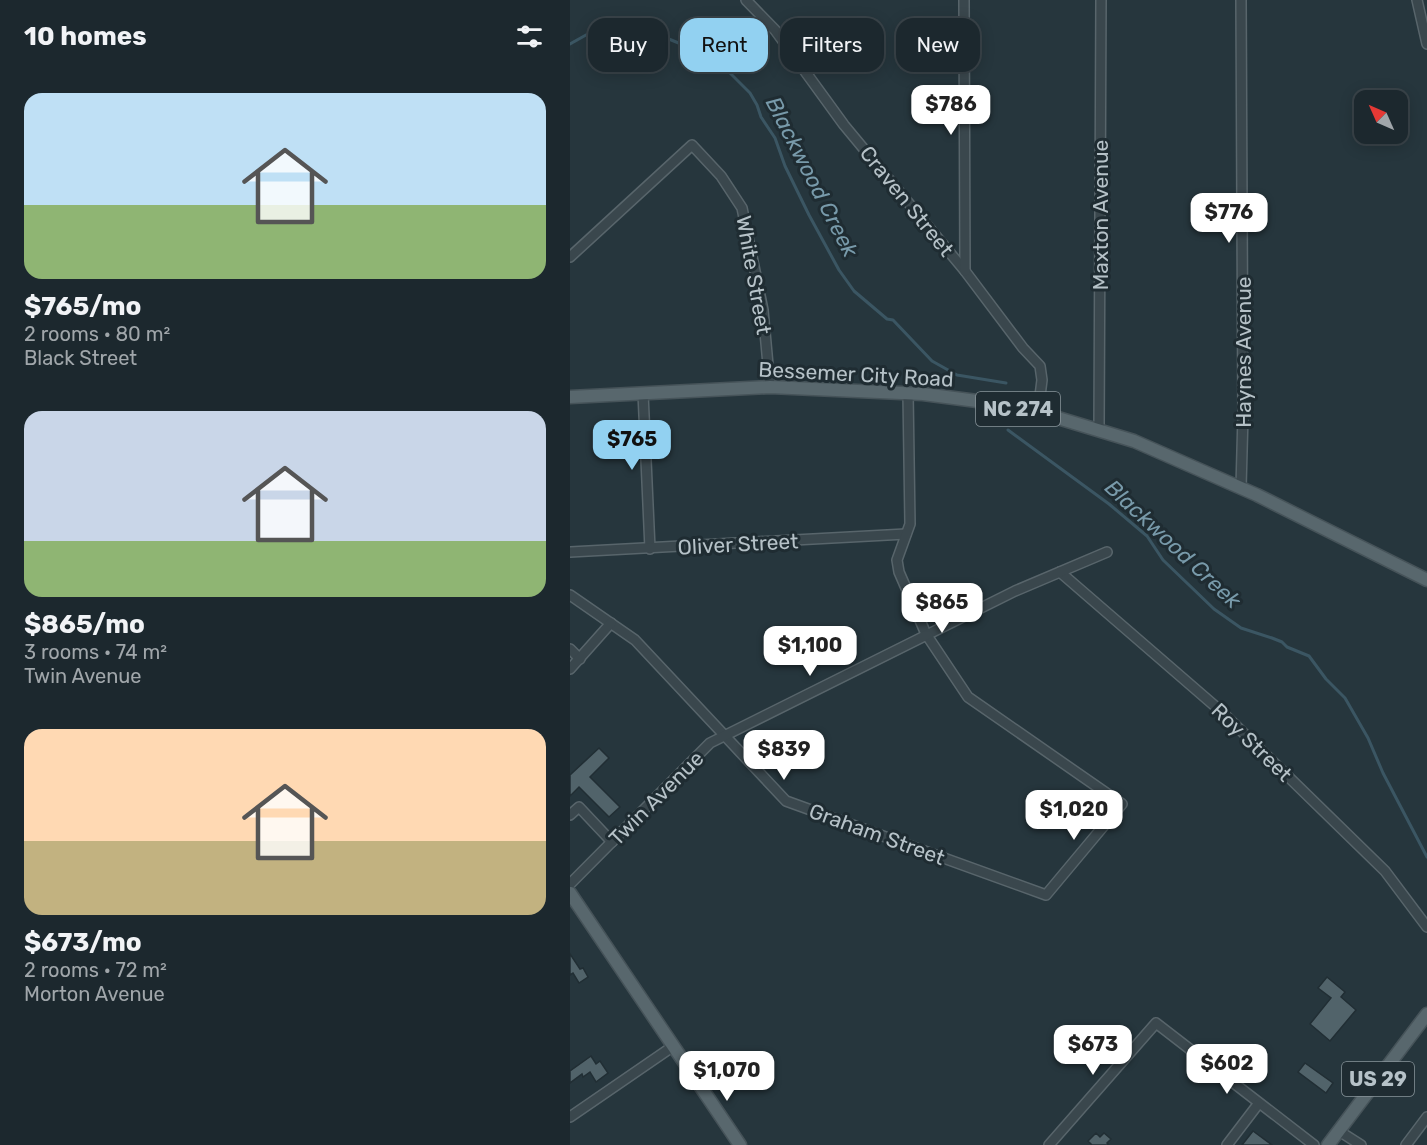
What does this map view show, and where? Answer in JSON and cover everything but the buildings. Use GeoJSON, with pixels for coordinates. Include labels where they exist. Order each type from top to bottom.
{"type":"FeatureCollection","features":[{"type":"Feature","properties":{"kind":"main road","name":"Bessemer City Road"},"geometry":{"type":"LineString","coordinates":[[570,397],[770,387],[945,396],[1038,412],[1134,441],[1241,487],[1427,580]]}},
{"type":"Feature","properties":{"kind":"main road"},"geometry":{"type":"LineString","coordinates":[[570,893],[740,1145]]}},
{"type":"Feature","properties":{"kind":"main road","name":"US 29"},"geometry":{"type":"LineString","coordinates":[[1328,1145],[1427,1014]]}},
{"type":"Feature","properties":{"kind":"street","name":"Craven Street"},"geometry":{"type":"LineString","coordinates":[[746,0],[775,30],[844,125],[965,271],[1023,348],[1040,366],[1042,380],[1038,412]]}},
{"type":"Feature","properties":{"kind":"street"},"geometry":{"type":"LineString","coordinates":[[964,0],[965,271]]}},
{"type":"Feature","properties":{"kind":"street","name":"Maxton Avenue"},"geometry":{"type":"LineString","coordinates":[[1100,430],[1101,0]]}},
{"type":"Feature","properties":{"kind":"street","name":"Haynes Avenue"},"geometry":{"type":"LineString","coordinates":[[1241,0],[1244,415],[1241,487]]}},
{"type":"Feature","properties":{"kind":"street"},"geometry":{"type":"LineString","coordinates":[[1417,0],[1427,44]]}},
{"type":"Feature","properties":{"kind":"street","name":"White Street"},"geometry":{"type":"LineString","coordinates":[[570,257],[692,146],[720,176],[742,208],[763,310],[770,387]]}},
{"type":"Feature","properties":{"kind":"street"},"geometry":{"type":"LineString","coordinates":[[643,393],[650,549]]}},
{"type":"Feature","properties":{"kind":"street"},"geometry":{"type":"LineString","coordinates":[[908,393],[910,524],[897,560],[899,572],[926,634]]}},
{"type":"Feature","properties":{"kind":"street","name":"Oliver Street"},"geometry":{"type":"LineString","coordinates":[[570,552],[906,534]]}},
{"type":"Feature","properties":{"kind":"street","name":"Twin Avenue"},"geometry":{"type":"LineString","coordinates":[[570,884],[710,743],[926,634],[1016,591],[1107,552]]}},
{"type":"Feature","properties":{"kind":"street","name":"Roy Street"},"geometry":{"type":"LineString","coordinates":[[1060,572],[1223,713],[1385,871],[1427,927]]}},
{"type":"Feature","properties":{"kind":"street","name":"Graham Street"},"geometry":{"type":"LineString","coordinates":[[570,595],[635,640],[786,801],[1046,896],[1122,804],[968,697],[926,634]]}},
{"type":"Feature","properties":{"kind":"street"},"geometry":{"type":"LineString","coordinates":[[570,669],[611,623]]}},
{"type":"Feature","properties":{"kind":"street"},"geometry":{"type":"LineString","coordinates":[[570,649],[580,659]]}},
{"type":"Feature","properties":{"kind":"street"},"geometry":{"type":"LineString","coordinates":[[570,814],[579,807],[612,842]]}},
{"type":"Feature","properties":{"kind":"street"},"geometry":{"type":"LineString","coordinates":[[1049,1145],[1156,1023],[1314,1145]]}},
{"type":"Feature","properties":{"kind":"street"},"geometry":{"type":"LineString","coordinates":[[570,1116],[672,1047]]}},
{"type":"Feature","properties":{"kind":"street"},"geometry":{"type":"LineString","coordinates":[[1227,1145],[1259,1103]]}},
{"type":"Feature","properties":{"kind":"street"},"geometry":{"type":"LineString","coordinates":[[1406,1145],[1427,1118]]}},
{"type":"Feature","properties":{"kind":"street"},"geometry":{"type":"LineString","coordinates":[[1339,1131],[1361,1145]]}},
{"type":"Feature","properties":{"kind":"waterway","name":"Blackwood Creek"},"geometry":{"type":"LineString","coordinates":[[570,44],[586,35],[607,30],[634,28],[654,33],[686,46],[719,64],[750,93],[761,117],[775,138],[785,166],[809,215],[839,270],[854,291],[887,319],[893,320],[932,361],[957,375],[1006,383]]}},
{"type":"Feature","properties":{"kind":"waterway","name":"Blackwood Creek"},"geometry":{"type":"LineString","coordinates":[[1008,430],[1109,504],[1147,536],[1163,560],[1214,609],[1241,628],[1282,642],[1287,647],[1309,656],[1326,679],[1345,698],[1368,738],[1383,773],[1427,857]]}}]}
